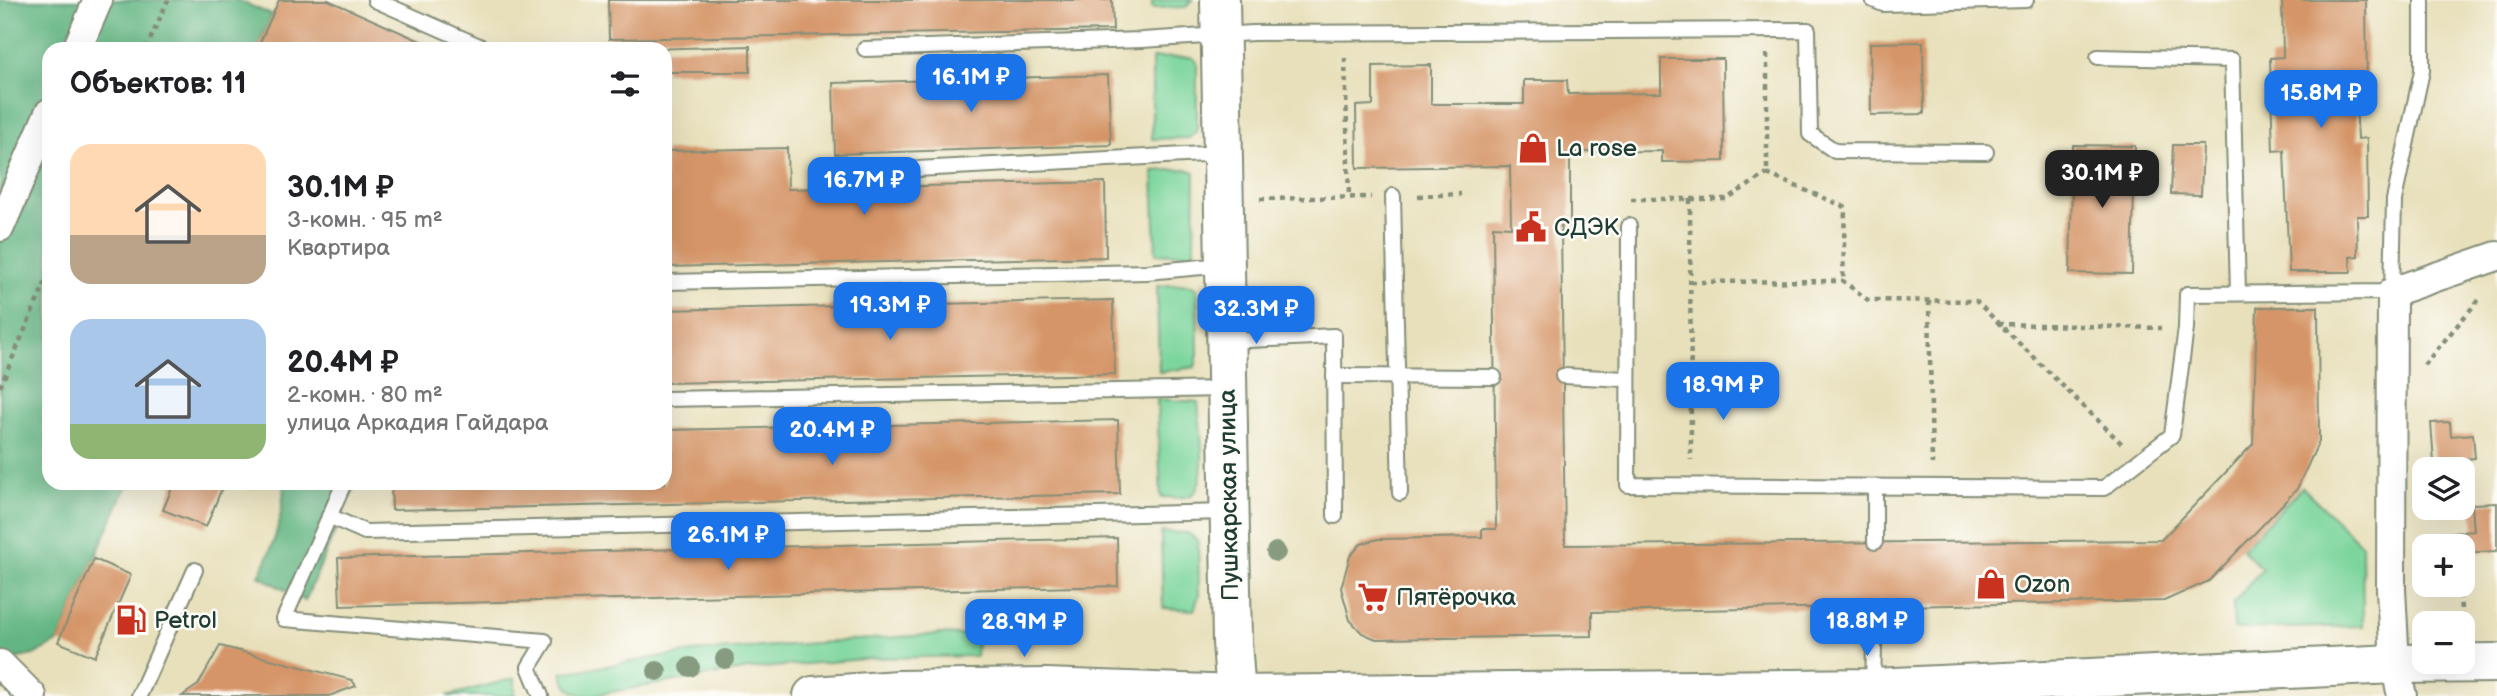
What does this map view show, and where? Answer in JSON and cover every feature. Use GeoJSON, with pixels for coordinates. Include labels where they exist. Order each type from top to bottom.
{"type":"FeatureCollection","features":[{"type":"Feature","properties":{"kind":"main road","name":"Пушкарская улица"},"geometry":{"type":"LineString","coordinates":[[1221,17],[1227,388],[1236,695]]}},
{"type":"Feature","properties":{"kind":"main road"},"geometry":{"type":"LineString","coordinates":[[813,696],[898,690],[1046,688],[1236,695],[1873,692],[2399,680],[2497,663]]}},
{"type":"Feature","properties":{"kind":"street"},"geometry":{"type":"LineString","coordinates":[[80,42],[98,0]]}},
{"type":"Feature","properties":{"kind":"street"},"geometry":{"type":"LineString","coordinates":[[0,227],[42,129]]}},
{"type":"Feature","properties":{"kind":"street"},"geometry":{"type":"LineString","coordinates":[[2399,680],[2390,589],[2392,292],[2497,256]]}},
{"type":"Feature","properties":{"kind":"street"},"geometry":{"type":"LineString","coordinates":[[0,664],[32,696]]}},
{"type":"Feature","properties":{"kind":"lane"},"geometry":{"type":"LineString","coordinates":[[375,0],[470,42]]}},
{"type":"Feature","properties":{"kind":"lane"},"geometry":{"type":"LineString","coordinates":[[1873,0],[1883,4],[2026,0]]}},
{"type":"Feature","properties":{"kind":"lane"},"geometry":{"type":"LineString","coordinates":[[1629,226],[1628,485],[2104,488],[2172,435],[2186,328],[2186,294],[2392,292],[2393,200],[2422,71],[2422,0]]}},
{"type":"Feature","properties":{"kind":"lane"},"geometry":{"type":"LineString","coordinates":[[865,49],[1142,40],[1221,17],[1344,32],[1808,30],[1810,134],[1835,151],[1986,152]]}},
{"type":"Feature","properties":{"kind":"lane"},"geometry":{"type":"LineString","coordinates":[[2098,57],[2232,60],[2238,293]]}},
{"type":"Feature","properties":{"kind":"lane"},"geometry":{"type":"LineString","coordinates":[[878,171],[1224,152]]}},
{"type":"Feature","properties":{"kind":"lane"},"geometry":{"type":"LineString","coordinates":[[1393,196],[1400,493]]}},
{"type":"Feature","properties":{"kind":"lane"},"geometry":{"type":"LineString","coordinates":[[672,282],[1147,272],[1225,265]]}},
{"type":"Feature","properties":{"kind":"lane"},"geometry":{"type":"LineString","coordinates":[[1226,341],[1334,336],[1335,516]]}},
{"type":"Feature","properties":{"kind":"lane"},"geometry":{"type":"LineString","coordinates":[[1334,376],[1494,377]]}},
{"type":"Feature","properties":{"kind":"lane"},"geometry":{"type":"LineString","coordinates":[[1563,376],[1627,379]]}},
{"type":"Feature","properties":{"kind":"lane"},"geometry":{"type":"LineString","coordinates":[[672,399],[1227,388]]}},
{"type":"Feature","properties":{"kind":"lane"},"geometry":{"type":"LineString","coordinates":[[1875,487],[1875,542]]}},
{"type":"Feature","properties":{"kind":"lane"},"geometry":{"type":"LineString","coordinates":[[341,490],[284,619],[545,641],[529,667],[541,696]]}},
{"type":"Feature","properties":{"kind":"lane"},"geometry":{"type":"LineString","coordinates":[[329,516],[365,532],[1230,512]]}},
{"type":"Feature","properties":{"kind":"lane"},"geometry":{"type":"LineString","coordinates":[[139,696],[195,570]]}},
{"type":"Feature","properties":{"kind":"lane"},"geometry":{"type":"LineString","coordinates":[[1873,692],[1875,607]]}},
{"type":"Feature","properties":{"kind":"path"},"geometry":{"type":"LineString","coordinates":[[149,42],[168,0]]}},
{"type":"Feature","properties":{"kind":"path"},"geometry":{"type":"LineString","coordinates":[[1767,30],[1767,173]]}},
{"type":"Feature","properties":{"kind":"path"},"geometry":{"type":"LineString","coordinates":[[1344,32],[1349,197]]}},
{"type":"Feature","properties":{"kind":"path"},"geometry":{"type":"LineString","coordinates":[[1629,226],[1631,199],[1726,199],[1767,173]]}},
{"type":"Feature","properties":{"kind":"path"},"geometry":{"type":"LineString","coordinates":[[1767,173],[1845,207],[1843,281]]}},
{"type":"Feature","properties":{"kind":"path"},"geometry":{"type":"LineString","coordinates":[[1224,199],[1461,194]]}},
{"type":"Feature","properties":{"kind":"path"},"geometry":{"type":"LineString","coordinates":[[1690,199],[1691,486]]}},
{"type":"Feature","properties":{"kind":"path"},"geometry":{"type":"LineString","coordinates":[[1690,282],[1843,281],[1868,300],[1976,301],[2139,461]]}},
{"type":"Feature","properties":{"kind":"path"},"geometry":{"type":"LineString","coordinates":[[2390,405],[2488,288]]}},
{"type":"Feature","properties":{"kind":"path"},"geometry":{"type":"LineString","coordinates":[[0,387],[42,290]]}},
{"type":"Feature","properties":{"kind":"path"},"geometry":{"type":"LineString","coordinates":[[1929,300],[1932,487]]}},
{"type":"Feature","properties":{"kind":"path"},"geometry":{"type":"LineString","coordinates":[[1997,324],[2186,328]]}},
{"type":"Feature","properties":{"kind":"green space"},"geometry":{"type":"Polygon","coordinates":[[[0,0],[238,0],[272,15],[260,42],[42,42],[42,490],[125,490],[58,642],[33,655],[9,660],[0,656],[0,0]]]}},
{"type":"Feature","properties":{"kind":"green space"},"geometry":{"type":"Polygon","coordinates":[[[1152,0],[1192,0],[1186,7],[1152,8],[1152,0]]]}},
{"type":"Feature","properties":{"kind":"green space"},"geometry":{"type":"Polygon","coordinates":[[[1192,57],[1197,62],[1197,131],[1189,138],[1152,139],[1152,58],[1192,57]]]}},
{"type":"Feature","properties":{"kind":"green space"},"geometry":{"type":"Polygon","coordinates":[[[1186,169],[1195,172],[1194,253],[1156,254],[1153,171],[1186,169]]]}},
{"type":"Feature","properties":{"kind":"green space"},"geometry":{"type":"Polygon","coordinates":[[[1189,284],[1197,289],[1198,354],[1195,367],[1159,372],[1157,286],[1189,284]]]}},
{"type":"Feature","properties":{"kind":"green space"},"geometry":{"type":"Polygon","coordinates":[[[1157,399],[1198,402],[1202,468],[1196,490],[1189,496],[1161,497],[1157,399]]]}},
{"type":"Feature","properties":{"kind":"green space"},"geometry":{"type":"Polygon","coordinates":[[[2302,487],[2362,545],[2363,626],[2234,629],[2233,603],[2262,569],[2242,549],[2302,487]]]}},
{"type":"Feature","properties":{"kind":"green space"},"geometry":{"type":"Polygon","coordinates":[[[283,490],[353,490],[305,601],[259,576],[277,531],[283,490]]]}},
{"type":"Feature","properties":{"kind":"green space"},"geometry":{"type":"Polygon","coordinates":[[[1161,532],[1188,533],[1198,541],[1199,595],[1194,610],[1163,608],[1161,532]]]}},
{"type":"Feature","properties":{"kind":"green space"},"geometry":{"type":"Polygon","coordinates":[[[941,634],[977,636],[976,656],[876,658],[749,669],[586,696],[570,689],[561,673],[692,652],[941,634]]]}},
{"type":"Feature","properties":{"kind":"green space"},"geometry":{"type":"Polygon","coordinates":[[[515,678],[515,696],[447,696],[515,678]]]}},
{"type":"Feature","properties":{"kind":"building"},"geometry":{"type":"Polygon","coordinates":[[[279,0],[328,0],[422,42],[260,42],[279,0]]]}},
{"type":"Feature","properties":{"kind":"building"},"geometry":{"type":"Polygon","coordinates":[[[608,0],[1112,0],[1113,30],[609,39],[608,0]]]}},
{"type":"Feature","properties":{"kind":"building"},"geometry":{"type":"Polygon","coordinates":[[[2282,0],[2366,0],[2367,87],[2355,87],[2358,139],[2367,138],[2368,216],[2357,216],[2358,256],[2350,257],[2351,272],[2289,272],[2284,150],[2273,151],[2270,58],[2283,57],[2282,0]]]}},
{"type":"Feature","properties":{"kind":"building"},"geometry":{"type":"Polygon","coordinates":[[[1923,42],[1924,114],[1871,115],[1870,43],[1923,42]]]}},
{"type":"Feature","properties":{"kind":"building"},"geometry":{"type":"Polygon","coordinates":[[[750,46],[750,72],[672,72],[672,48],[750,46]]]}},
{"type":"Feature","properties":{"kind":"building"},"geometry":{"type":"Polygon","coordinates":[[[1661,59],[1723,59],[1724,161],[1662,162],[1662,151],[1570,152],[1570,226],[1561,226],[1565,545],[2161,540],[2253,444],[2257,307],[2318,307],[2319,441],[2297,489],[2209,581],[2164,601],[1592,612],[1592,636],[1376,639],[1362,633],[1350,620],[1341,588],[1350,556],[1361,544],[1378,539],[1482,537],[1482,529],[1496,529],[1493,226],[1511,227],[1510,166],[1357,168],[1356,106],[1373,105],[1373,66],[1431,65],[1431,104],[1524,104],[1524,80],[1567,80],[1568,94],[1661,93],[1661,59]]]}},
{"type":"Feature","properties":{"kind":"building"},"geometry":{"type":"Polygon","coordinates":[[[1108,75],[1111,145],[835,154],[833,83],[1108,75]]]}},
{"type":"Feature","properties":{"kind":"building"},"geometry":{"type":"Polygon","coordinates":[[[2073,145],[2135,146],[2132,274],[2070,273],[2073,145]]]}},
{"type":"Feature","properties":{"kind":"building"},"geometry":{"type":"Polygon","coordinates":[[[2173,145],[2203,145],[2201,195],[2171,194],[2173,145]]]}},
{"type":"Feature","properties":{"kind":"building"},"geometry":{"type":"Polygon","coordinates":[[[787,148],[788,189],[1105,182],[1106,257],[672,267],[672,151],[787,148]]]}},
{"type":"Feature","properties":{"kind":"building"},"geometry":{"type":"Polygon","coordinates":[[[1113,300],[1115,374],[672,383],[672,310],[1113,300]]]}},
{"type":"Feature","properties":{"kind":"building"},"geometry":{"type":"Polygon","coordinates":[[[1118,420],[1120,494],[392,510],[391,490],[672,490],[672,430],[1118,420]]]}},
{"type":"Feature","properties":{"kind":"building"},"geometry":{"type":"Polygon","coordinates":[[[2450,422],[2451,436],[2473,434],[2475,457],[2434,457],[2431,423],[2450,422]]]}},
{"type":"Feature","properties":{"kind":"building"},"geometry":{"type":"Polygon","coordinates":[[[171,490],[221,490],[206,527],[163,510],[171,490]]]}},
{"type":"Feature","properties":{"kind":"building"},"geometry":{"type":"Polygon","coordinates":[[[2497,503],[2497,551],[2475,552],[2475,534],[2448,534],[2474,531],[2475,504],[2497,503]]]}},
{"type":"Feature","properties":{"kind":"building"},"geometry":{"type":"Polygon","coordinates":[[[1117,538],[1118,586],[340,606],[338,558],[1117,538]]]}},
{"type":"Feature","properties":{"kind":"building"},"geometry":{"type":"Polygon","coordinates":[[[94,559],[131,575],[95,657],[58,642],[94,559]]]}},
{"type":"Feature","properties":{"kind":"building"},"geometry":{"type":"Polygon","coordinates":[[[220,646],[352,680],[356,686],[329,696],[182,696],[198,685],[220,646]]]}},
{"type":"Feature","properties":{"kind":"place","name":"La rose"},"geometry":{"type":"Point","coordinates":[1533,148]}},
{"type":"Feature","properties":{"kind":"place","name":"СДЭК"},"geometry":{"type":"Point","coordinates":[1531,227]}},
{"type":"Feature","properties":{"kind":"place","name":"Ozon"},"geometry":{"type":"Point","coordinates":[1991,584]}},
{"type":"Feature","properties":{"kind":"place","name":"Пятёрочка"},"geometry":{"type":"Point","coordinates":[1373,597]}},
{"type":"Feature","properties":{"kind":"place","name":"Petrol"},"geometry":{"type":"Point","coordinates":[131,620]}}]}
